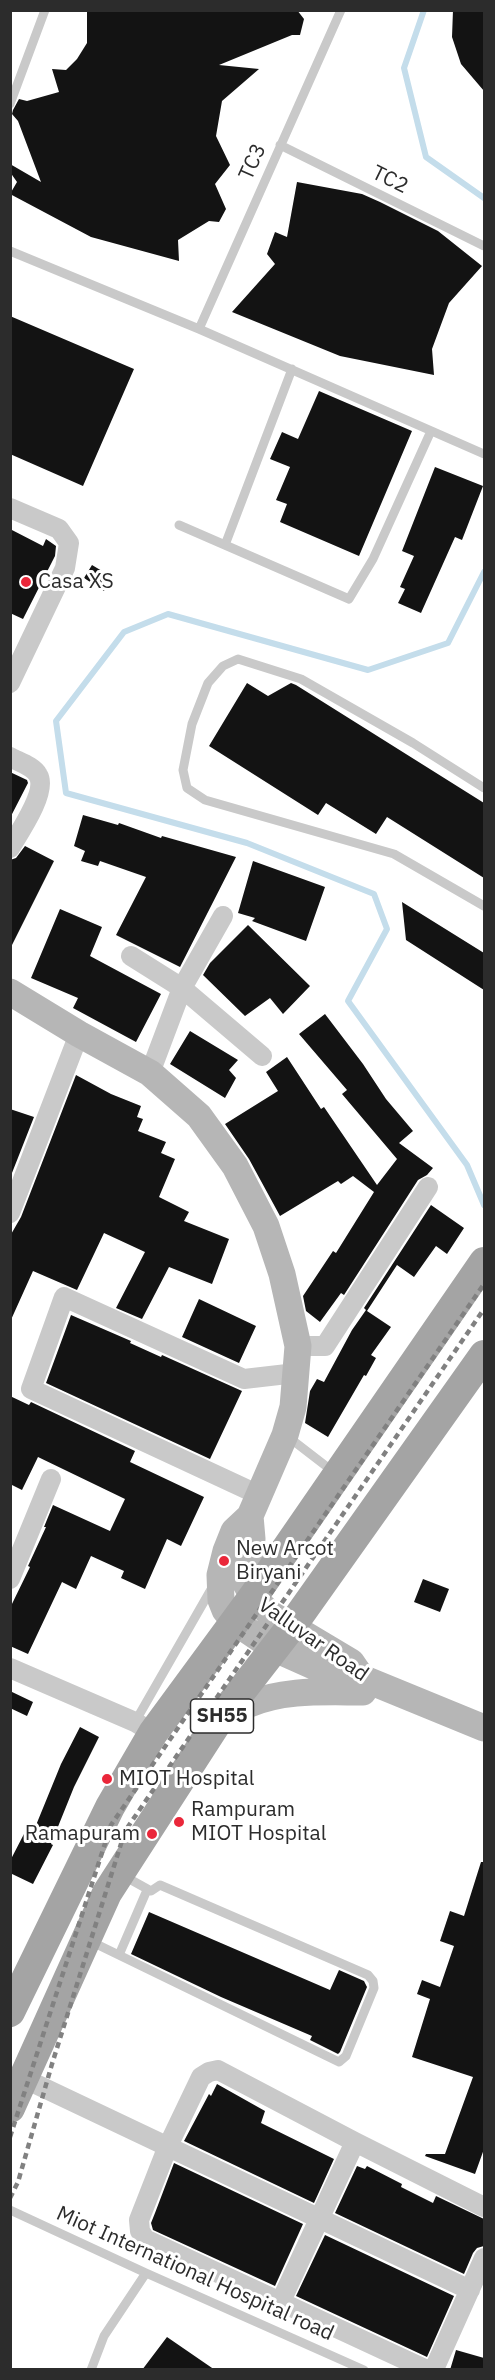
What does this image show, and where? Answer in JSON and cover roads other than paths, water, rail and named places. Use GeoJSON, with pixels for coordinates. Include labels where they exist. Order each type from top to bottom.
{"type":"FeatureCollection","features":[{"type":"Feature","properties":{"kind":"main road"},"geometry":{"type":"LineString","coordinates":[[10,992],[150,1073],[199,1116],[235,1166],[266,1226],[282,1274],[298,1346],[293,1407],[285,1435],[255,1505],[234,1531],[226,1551],[220,1575],[221,1600],[225,1610],[235,1622],[283,1638]]}},
{"type":"Feature","properties":{"kind":"main road","name":"SH55"},"geometry":{"type":"LineString","coordinates":[[10,2012],[111,1807],[144,1727],[235,1622],[482,1266]]}},
{"type":"Feature","properties":{"kind":"main road","name":"SH55"},"geometry":{"type":"LineString","coordinates":[[10,2108],[107,1893],[218,1721],[283,1638],[484,1355]]}},
{"type":"Feature","properties":{"kind":"main road","name":"Valluvar Road"},"geometry":{"type":"LineString","coordinates":[[255,1505],[245,1582],[253,1597],[269,1613],[283,1638],[351,1662],[362,1678],[484,1728]]}},
{"type":"Feature","properties":{"kind":"main road"},"geometry":{"type":"LineString","coordinates":[[218,1721],[247,1705],[268,1698],[318,1692],[397,1692]]}},
{"type":"Feature","properties":{"kind":"street"},"geometry":{"type":"LineString","coordinates":[[10,508],[59,530],[69,543],[64,568],[10,683]]}},
{"type":"Feature","properties":{"kind":"street"},"geometry":{"type":"LineString","coordinates":[[10,757],[38,773],[42,783],[38,797],[10,848]]}},
{"type":"Feature","properties":{"kind":"street"},"geometry":{"type":"LineString","coordinates":[[150,1073],[182,988],[223,916]]}},
{"type":"Feature","properties":{"kind":"street"},"geometry":{"type":"LineString","coordinates":[[131,956],[182,988],[262,1056]]}},
{"type":"Feature","properties":{"kind":"street"},"geometry":{"type":"LineString","coordinates":[[10,1213],[79,1034]]}},
{"type":"Feature","properties":{"kind":"street"},"geometry":{"type":"LineString","coordinates":[[298,1346],[325,1346],[428,1188]]}},
{"type":"Feature","properties":{"kind":"street"},"geometry":{"type":"LineString","coordinates":[[255,1505],[31,1389],[64,1297],[244,1379],[296,1373]]}},
{"type":"Feature","properties":{"kind":"street"},"geometry":{"type":"LineString","coordinates":[[10,1580],[51,1479]]}},
{"type":"Feature","properties":{"kind":"street"},"geometry":{"type":"LineString","coordinates":[[10,1668],[144,1727]]}},
{"type":"Feature","properties":{"kind":"street"},"geometry":{"type":"LineString","coordinates":[[484,2207],[218,2070],[201,2077],[168,2146],[139,2220],[140,2231],[145,2239],[429,2370],[435,2367],[484,2258]]}},
{"type":"Feature","properties":{"kind":"street"},"geometry":{"type":"LineString","coordinates":[[23,2078],[470,2290]]}},
{"type":"Feature","properties":{"kind":"street"},"geometry":{"type":"LineString","coordinates":[[281,2301],[355,2142]]}},
{"type":"Feature","properties":{"kind":"lane"},"geometry":{"type":"LineString","coordinates":[[10,104],[45,10]]}},
{"type":"Feature","properties":{"kind":"lane","name":"TC3"},"geometry":{"type":"LineString","coordinates":[[200,329],[341,10]]}},
{"type":"Feature","properties":{"kind":"lane","name":"TC2"},"geometry":{"type":"LineString","coordinates":[[280,145],[484,246]]}},
{"type":"Feature","properties":{"kind":"lane"},"geometry":{"type":"LineString","coordinates":[[10,251],[200,329],[484,454]]}},
{"type":"Feature","properties":{"kind":"lane"},"geometry":{"type":"LineString","coordinates":[[225,545],[292,369]]}},
{"type":"Feature","properties":{"kind":"lane"},"geometry":{"type":"LineString","coordinates":[[179,525],[349,599],[373,559],[431,430]]}},
{"type":"Feature","properties":{"kind":"lane"},"geometry":{"type":"LineString","coordinates":[[484,788],[412,743],[301,679],[238,659],[223,666],[208,683],[192,724],[183,770],[187,788],[205,800],[394,854],[484,906]]}},
{"type":"Feature","properties":{"kind":"lane"},"geometry":{"type":"LineString","coordinates":[[285,1435],[338,1475]]}},
{"type":"Feature","properties":{"kind":"lane"},"geometry":{"type":"LineString","coordinates":[[144,1727],[220,1575]]}},
{"type":"Feature","properties":{"kind":"lane"},"geometry":{"type":"LineString","coordinates":[[85,1939],[339,2062],[346,2056],[374,1988],[373,1981],[368,1975],[160,1886],[147,1890],[119,1874]]}},
{"type":"Feature","properties":{"kind":"lane"},"geometry":{"type":"LineString","coordinates":[[120,1955],[147,1890]]}},
{"type":"Feature","properties":{"kind":"lane","name":"Miot International Hospital road"},"geometry":{"type":"LineString","coordinates":[[10,2210],[364,2370]]}},
{"type":"Feature","properties":{"kind":"lane"},"geometry":{"type":"LineString","coordinates":[[91,2370],[104,2336],[146,2273]]}},
{"type":"Feature","properties":{"kind":"waterway"},"geometry":{"type":"LineString","coordinates":[[424,10],[404,68],[426,157],[484,198]]}},
{"type":"Feature","properties":{"kind":"waterway"},"geometry":{"type":"LineString","coordinates":[[484,572],[448,643],[368,670],[168,614],[124,632],[56,721],[66,793],[247,843],[374,894],[387,929],[348,1001],[467,1165],[484,1205]]}},
{"type":"Feature","properties":{"kind":"railway"},"geometry":{"type":"LineString","coordinates":[[10,2137],[111,1825],[484,1284]]}},
{"type":"Feature","properties":{"kind":"railway"},"geometry":{"type":"LineString","coordinates":[[10,2198],[18,2182],[52,2064],[125,1831],[484,1309]]}},
{"type":"Feature","properties":{"kind":"place","name":"Casa XS"},"geometry":{"type":"Point","coordinates":[26,582]}},
{"type":"Feature","properties":{"kind":"place","name":"New Arcot Biryani"},"geometry":{"type":"Point","coordinates":[224,1561]}},
{"type":"Feature","properties":{"kind":"place","name":"MIOT Hospital"},"geometry":{"type":"Point","coordinates":[107,1779]}},
{"type":"Feature","properties":{"kind":"place","name":"Rampuram MIOT Hospital"},"geometry":{"type":"Point","coordinates":[179,1822]}},
{"type":"Feature","properties":{"kind":"place","name":"Ramapuram"},"geometry":{"type":"Point","coordinates":[152,1834]}}]}
